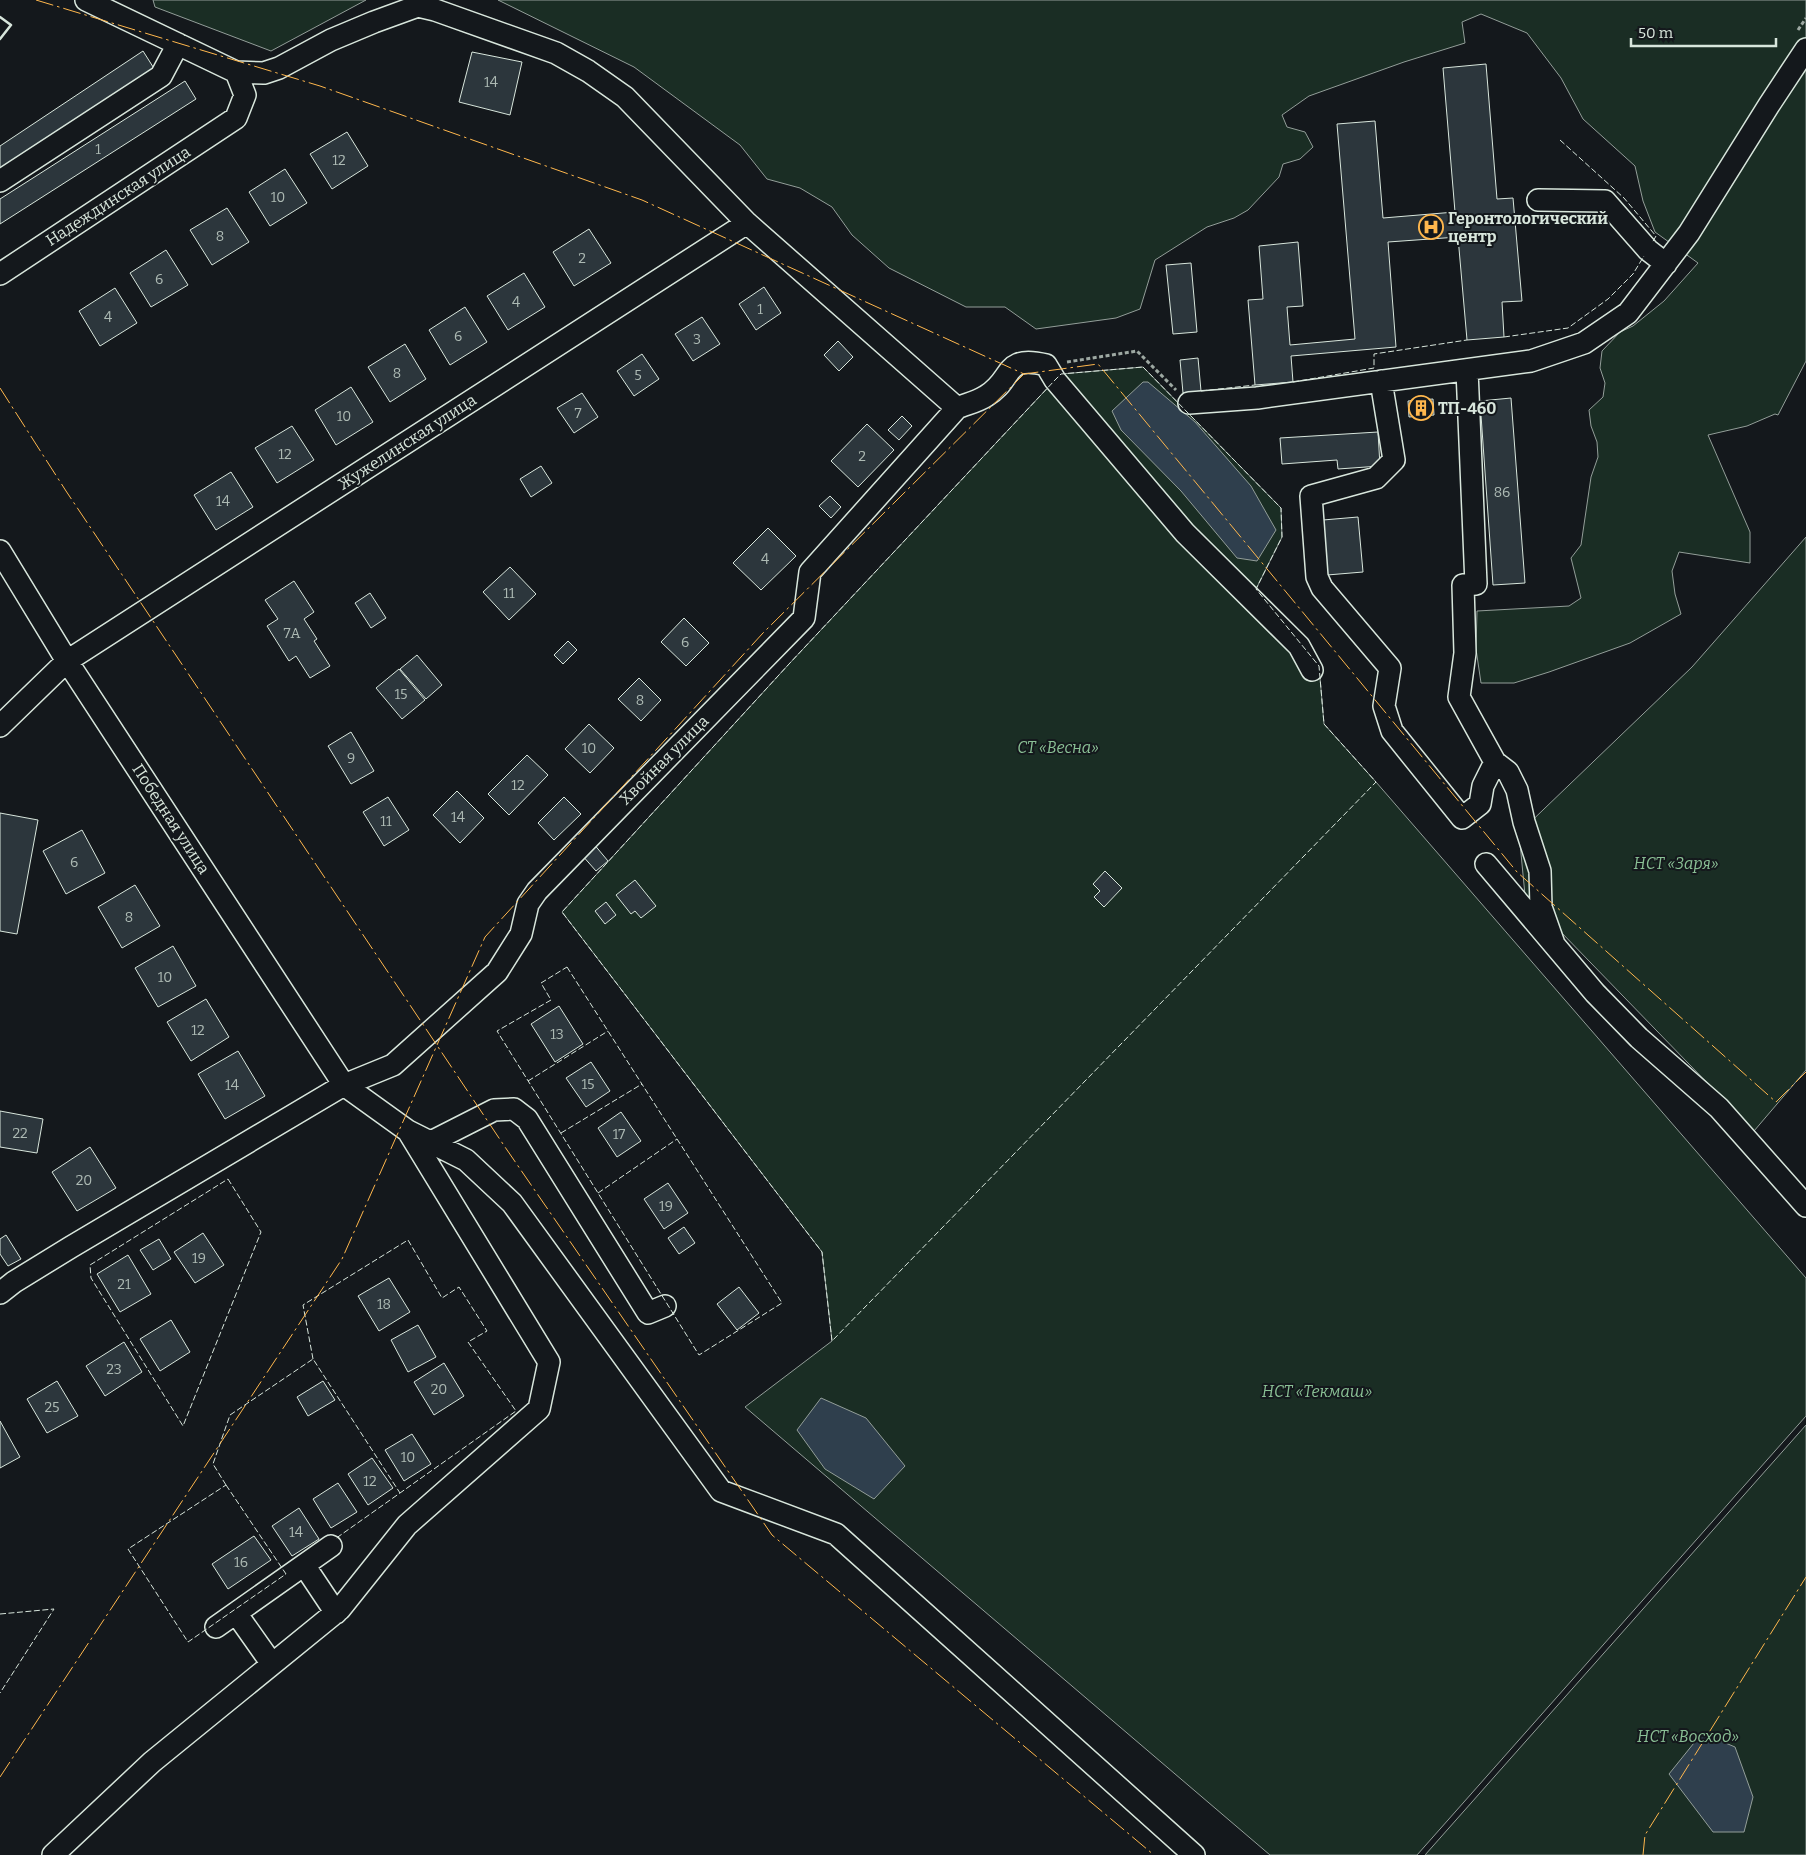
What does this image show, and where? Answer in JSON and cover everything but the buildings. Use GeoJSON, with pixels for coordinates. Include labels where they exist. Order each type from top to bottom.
{"type":"FeatureCollection","features":[{"type":"Feature","properties":{"kind":"street"},"geometry":{"type":"LineString","coordinates":[[86,0],[107,5],[178,44],[236,72],[264,73],[279,68],[331,40],[418,6],[436,10],[556,53],[588,71],[625,97],[747,223],[957,408],[987,396],[1015,364],[1031,361],[1046,365],[1055,380],[1185,533],[1299,646],[1312,670]]}},
{"type":"Feature","properties":{"kind":"street"},"geometry":{"type":"LineString","coordinates":[[0,180],[161,76],[178,44]]}},
{"type":"Feature","properties":{"kind":"street"},"geometry":{"type":"LineString","coordinates":[[1189,403],[1257,398],[1531,361],[1584,343],[1628,313],[1666,264],[1689,233],[1769,105],[1806,50]]}},
{"type":"Feature","properties":{"kind":"street","name":"Надеждинская улица"},"geometry":{"type":"LineString","coordinates":[[0,274],[236,118],[245,95],[236,72]]}},
{"type":"Feature","properties":{"kind":"street"},"geometry":{"type":"LineString","coordinates":[[1538,200],[1605,201],[1648,250],[1666,264]]}},
{"type":"Feature","properties":{"kind":"street","name":"Жужелинская улица"},"geometry":{"type":"LineString","coordinates":[[0,726],[67,661],[747,223]]}},
{"type":"Feature","properties":{"kind":"street"},"geometry":{"type":"LineString","coordinates":[[1467,370],[1476,584],[1463,585],[1465,653],[1459,696],[1495,762],[1508,772],[1517,790],[1524,822],[1540,871],[1541,907],[1554,944]]}},
{"type":"Feature","properties":{"kind":"street"},"geometry":{"type":"LineString","coordinates":[[1381,381],[1394,460],[1376,478],[1311,496],[1317,577],[1322,588],[1390,668],[1384,706],[1392,731],[1462,818],[1480,804],[1484,786],[1495,762]]}},
{"type":"Feature","properties":{"kind":"street","name":"Хвойная улица"},"geometry":{"type":"LineString","coordinates":[[0,1293],[14,1282],[71,1247],[344,1085],[393,1065],[497,972],[521,934],[528,904],[536,891],[804,618],[810,572],[957,408]]}},
{"type":"Feature","properties":{"kind":"street","name":"Победная улица"},"geometry":{"type":"LineString","coordinates":[[0,552],[67,661],[344,1085]]}},
{"type":"Feature","properties":{"kind":"street"},"geometry":{"type":"LineString","coordinates":[[1486,864],[1595,994],[1639,1038],[1719,1108],[1806,1206]]}},
{"type":"Feature","properties":{"kind":"street"},"geometry":{"type":"LineString","coordinates":[[344,1085],[408,1131],[466,1160],[512,1203],[721,1491],[836,1534],[1194,1855]]}},
{"type":"Feature","properties":{"kind":"street"},"geometry":{"type":"LineString","coordinates":[[431,1142],[494,1110],[514,1109],[527,1119],[648,1313],[665,1306]]}},
{"type":"Feature","properties":{"kind":"street"},"geometry":{"type":"LineString","coordinates":[[53,1855],[152,1762],[336,1612],[408,1525],[539,1409],[549,1362],[408,1131]]}},
{"type":"Feature","properties":{"kind":"street"},"geometry":{"type":"LineString","coordinates":[[216,1627],[331,1546]]}},
{"type":"Feature","properties":{"kind":"street"},"geometry":{"type":"LineString","coordinates":[[304,1565],[336,1612]]}},
{"type":"Feature","properties":{"kind":"street"},"geometry":{"type":"LineString","coordinates":[[236,1613],[272,1664]]}},
{"type":"Feature","properties":{"kind":"path"},"geometry":{"type":"LineString","coordinates":[[1046,365],[1137,351],[1189,403]]}},
{"type":"Feature","properties":{"kind":"green space"},"geometry":{"type":"Polygon","coordinates":[[[153,0],[366,0],[271,51],[155,7],[153,0]]]}},
{"type":"Feature","properties":{"kind":"green space"},"geometry":{"type":"Polygon","coordinates":[[[498,0],[1806,0],[1806,361],[1778,415],[1775,414],[1747,426],[1708,435],[1750,532],[1750,563],[1679,552],[1672,571],[1675,594],[1681,614],[1630,643],[1549,672],[1514,683],[1481,683],[1476,649],[1477,611],[1569,606],[1581,598],[1571,558],[1581,545],[1591,477],[1598,457],[1597,442],[1591,426],[1589,410],[1603,397],[1605,383],[1600,368],[1602,351],[1620,332],[1633,326],[1664,301],[1698,263],[1655,232],[1643,201],[1635,166],[1583,119],[1561,78],[1527,33],[1481,14],[1462,22],[1465,43],[1404,62],[1309,96],[1282,115],[1287,127],[1305,132],[1313,147],[1300,159],[1283,164],[1279,177],[1248,210],[1234,218],[1207,227],[1155,260],[1140,309],[1116,318],[1036,329],[1005,307],[966,307],[889,268],[852,235],[832,207],[800,188],[767,179],[740,145],[634,67],[498,0]]]}},
{"type":"Feature","properties":{"kind":"green space","name":"НСТ «Текмаш»"},"geometry":{"type":"Polygon","coordinates":[[[1143,367],[1281,508],[1282,537],[1256,589],[1319,666],[1324,724],[1806,1278],[1806,1416],[1417,1855],[1270,1855],[745,1407],[832,1341],[822,1252],[562,912],[789,664],[1061,374],[1143,367]]]}},
{"type":"Feature","properties":{"kind":"green space","name":"НСТ «Заря»"},"geometry":{"type":"Polygon","coordinates":[[[1806,537],[1806,1070],[1754,1131],[1525,895],[1519,833],[1692,667],[1806,537]]]}},
{"type":"Feature","properties":{"kind":"green space","name":"НСТ «Восход»"},"geometry":{"type":"Polygon","coordinates":[[[1806,1425],[1806,1855],[1425,1855],[1806,1425]]]}},
{"type":"Feature","properties":{"kind":"water"},"geometry":{"type":"Polygon","coordinates":[[[1143,382],[1148,382],[1195,422],[1251,486],[1276,530],[1257,561],[1237,558],[1181,491],[1121,430],[1112,411],[1143,382]]]}},
{"type":"Feature","properties":{"kind":"water"},"geometry":{"type":"Polygon","coordinates":[[[821,1398],[866,1418],[905,1466],[874,1499],[825,1469],[797,1430],[821,1398]]]}},
{"type":"Feature","properties":{"kind":"water"},"geometry":{"type":"Polygon","coordinates":[[[1702,1733],[1735,1747],[1753,1797],[1744,1832],[1713,1832],[1669,1774],[1702,1733]]]}},
{"type":"Feature","properties":{"kind":"fence"},"geometry":{"type":"LineString","coordinates":[[1560,140],[1624,198],[1656,236],[1652,243]]}},
{"type":"Feature","properties":{"kind":"fence"},"geometry":{"type":"LineString","coordinates":[[1504,337],[1568,328],[1608,299],[1633,274],[1644,256]]}},
{"type":"Feature","properties":{"kind":"fence"},"geometry":{"type":"LineString","coordinates":[[1293,382],[1374,368],[1374,354],[1467,340]]}},
{"type":"Feature","properties":{"kind":"fence"},"geometry":{"type":"LineString","coordinates":[[1143,367],[1281,508],[1282,537],[1256,589],[1319,666],[1324,724],[1376,782],[832,1341],[822,1252],[562,912],[789,664],[1061,374],[1143,367]]}},
{"type":"Feature","properties":{"kind":"fence"},"geometry":{"type":"LineString","coordinates":[[1201,391],[1255,385]]}},
{"type":"Feature","properties":{"kind":"fence"},"geometry":{"type":"LineString","coordinates":[[567,967],[782,1303],[699,1355],[497,1031],[551,1000],[541,983],[567,967]]}},
{"type":"Feature","properties":{"kind":"fence"},"geometry":{"type":"LineString","coordinates":[[528,1081],[608,1031]]}},
{"type":"Feature","properties":{"kind":"fence"},"geometry":{"type":"LineString","coordinates":[[561,1133],[642,1084]]}},
{"type":"Feature","properties":{"kind":"fence"},"geometry":{"type":"LineString","coordinates":[[598,1193],[677,1139]]}},
{"type":"Feature","properties":{"kind":"fence"},"geometry":{"type":"LineString","coordinates":[[228,1179],[261,1232],[183,1426],[91,1278],[90,1265],[228,1179]]}},
{"type":"Feature","properties":{"kind":"fence"},"geometry":{"type":"LineString","coordinates":[[313,1359],[303,1305],[408,1240],[442,1298],[459,1287],[487,1331],[468,1342],[516,1411],[400,1493]]}},
{"type":"Feature","properties":{"kind":"fence"},"geometry":{"type":"LineString","coordinates":[[226,1485],[213,1464],[230,1415],[313,1359],[400,1493],[335,1539]]}},
{"type":"Feature","properties":{"kind":"fence"},"geometry":{"type":"LineString","coordinates":[[226,1485],[286,1574],[188,1642],[128,1549],[226,1485]]}},
{"type":"Feature","properties":{"kind":"fence"},"geometry":{"type":"LineString","coordinates":[[0,1614],[54,1609],[0,1693]]}},
{"type":"Feature","properties":{"kind":"wall"},"geometry":{"type":"LineString","coordinates":[[0,17],[11,25],[0,39]]}},
{"type":"Feature","properties":{"kind":"power"},"geometry":{"type":"LineString","coordinates":[[36,0],[320,86],[642,200],[1024,374],[1098,364],[1517,872],[1776,1102],[1806,1072]]}},
{"type":"Feature","properties":{"kind":"power"},"geometry":{"type":"LineString","coordinates":[[0,1777],[342,1259],[485,937],[763,633],[1024,374]]}},
{"type":"Feature","properties":{"kind":"power"},"geometry":{"type":"LineString","coordinates":[[0,388],[66,491],[505,1147],[772,1535],[1154,1855]]}},
{"type":"Feature","properties":{"kind":"power"},"geometry":{"type":"LineString","coordinates":[[1643,1855],[1645,1835],[1806,1577]]}},
{"type":"Feature","properties":{"kind":"place","name":"Геронтологический центр"},"geometry":{"type":"Point","coordinates":[1431,227]}},
{"type":"Feature","properties":{"kind":"place","name":"ТП-460"},"geometry":{"type":"Point","coordinates":[1421,408]}},
{"type":"Feature","properties":{"kind":"park label","name":"СТ «Весна»"},"geometry":{"type":"Point","coordinates":[1058,747]}}]}
